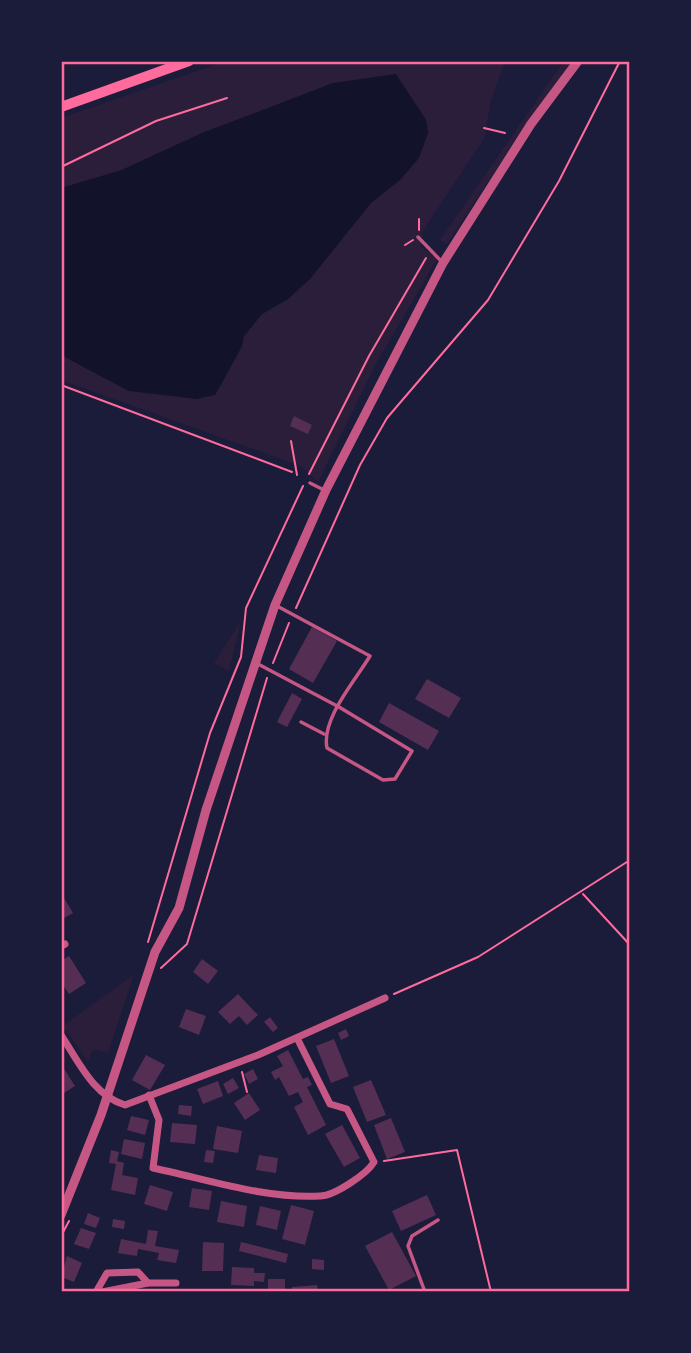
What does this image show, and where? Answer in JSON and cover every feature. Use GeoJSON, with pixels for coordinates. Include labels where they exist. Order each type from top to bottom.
{"type":"FeatureCollection","features":[{"type":"Feature","properties":{"kind":"highway"},"geometry":{"type":"LineString","coordinates":[[61,107],[189,61]]}},
{"type":"Feature","properties":{"kind":"street"},"geometry":{"type":"LineString","coordinates":[[61,1216],[107,1098],[155,952],[179,908],[206,810],[275,605],[326,490],[443,263],[531,124],[578,61]]}},
{"type":"Feature","properties":{"kind":"street"},"geometry":{"type":"LineString","coordinates":[[61,1035],[107,1098],[125,1105],[240,1062],[385,998]]}},
{"type":"Feature","properties":{"kind":"street"},"geometry":{"type":"LineString","coordinates":[[149,1095],[159,1120],[153,1168],[267,1191],[323,1197],[368,1173],[374,1162],[347,1109],[330,1104],[297,1038]]}},
{"type":"Feature","properties":{"kind":"street"},"geometry":{"type":"LineString","coordinates":[[96,1292],[107,1273],[138,1272],[148,1283]]}},
{"type":"Feature","properties":{"kind":"street"},"geometry":{"type":"LineString","coordinates":[[102,1292],[136,1288],[148,1283],[176,1283]]}},
{"type":"Feature","properties":{"kind":"lane"},"geometry":{"type":"LineString","coordinates":[[418,237],[432,248],[443,263]]}},
{"type":"Feature","properties":{"kind":"lane"},"geometry":{"type":"LineString","coordinates":[[310,483],[326,490]]}},
{"type":"Feature","properties":{"kind":"lane"},"geometry":{"type":"LineString","coordinates":[[255,663],[339,707],[412,751],[396,779],[383,780],[327,748],[324,734],[339,707],[370,656],[275,605]]}},
{"type":"Feature","properties":{"kind":"lane"},"geometry":{"type":"LineString","coordinates":[[301,722],[324,734]]}},
{"type":"Feature","properties":{"kind":"lane"},"geometry":{"type":"LineString","coordinates":[[425,1292],[408,1246],[412,1236],[438,1220]]}},
{"type":"Feature","properties":{"kind":"path"},"geometry":{"type":"LineString","coordinates":[[158,970],[187,944],[270,669],[359,465],[387,418],[488,300],[559,181],[620,61]]}},
{"type":"Feature","properties":{"kind":"path"},"geometry":{"type":"LineString","coordinates":[[61,167],[156,121],[227,98]]}},
{"type":"Feature","properties":{"kind":"path"},"geometry":{"type":"LineString","coordinates":[[484,128],[505,133]]}},
{"type":"Feature","properties":{"kind":"path"},"geometry":{"type":"LineString","coordinates":[[418,237],[419,219]]}},
{"type":"Feature","properties":{"kind":"path"},"geometry":{"type":"LineString","coordinates":[[147,945],[210,733],[241,657],[246,608],[306,480],[369,356],[432,248]]}},
{"type":"Feature","properties":{"kind":"path"},"geometry":{"type":"LineString","coordinates":[[61,385],[292,472]]}},
{"type":"Feature","properties":{"kind":"path"},"geometry":{"type":"LineString","coordinates":[[291,441],[297,475]]}},
{"type":"Feature","properties":{"kind":"path"},"geometry":{"type":"LineString","coordinates":[[385,998],[478,957],[583,893],[630,860]]}},
{"type":"Feature","properties":{"kind":"path"},"geometry":{"type":"LineString","coordinates":[[583,893],[630,945]]}},
{"type":"Feature","properties":{"kind":"path"},"geometry":{"type":"LineString","coordinates":[[240,1062],[247,1092]]}},
{"type":"Feature","properties":{"kind":"path"},"geometry":{"type":"LineString","coordinates":[[374,1162],[457,1150],[491,1292]]}},
{"type":"Feature","properties":{"kind":"shaded area"},"geometry":{"type":"Polygon","coordinates":[[[226,61],[505,61],[490,104],[485,137],[423,231],[421,247],[437,259],[377,362],[318,482],[301,466],[61,380],[61,355],[129,391],[218,391],[242,346],[244,336],[262,314],[288,299],[371,203],[401,179],[428,133],[426,120],[396,75],[202,133],[122,170],[61,188],[61,118],[226,61]]]}},
{"type":"Feature","properties":{"kind":"shaded area"},"geometry":{"type":"Polygon","coordinates":[[[564,61],[574,61],[527,123],[447,244],[440,240],[564,61]]]}},
{"type":"Feature","properties":{"kind":"shaded area"},"geometry":{"type":"Polygon","coordinates":[[[396,74],[426,120],[428,133],[419,158],[401,179],[371,203],[310,279],[288,299],[262,314],[244,336],[242,346],[215,395],[197,399],[129,391],[61,355],[61,188],[122,170],[202,133],[333,83],[396,74]]]}},
{"type":"Feature","properties":{"kind":"shaded area"},"geometry":{"type":"Polygon","coordinates":[[[241,621],[229,671],[214,663],[241,621]]]}},
{"type":"Feature","properties":{"kind":"shaded area"},"geometry":{"type":"Polygon","coordinates":[[[134,974],[108,1053],[93,1049],[88,1062],[63,1026],[134,974]]]}},
{"type":"Feature","properties":{"kind":"building"},"geometry":{"type":"Polygon","coordinates":[[[294,416],[312,425],[308,434],[290,426],[294,416]]]}},
{"type":"Feature","properties":{"kind":"building"},"geometry":{"type":"Polygon","coordinates":[[[312,627],[337,641],[313,683],[289,669],[312,627]]]}},
{"type":"Feature","properties":{"kind":"building"},"geometry":{"type":"Polygon","coordinates":[[[427,679],[461,698],[449,718],[415,699],[427,679]]]}},
{"type":"Feature","properties":{"kind":"building"},"geometry":{"type":"Polygon","coordinates":[[[292,693],[302,699],[287,727],[277,722],[292,693]]]}},
{"type":"Feature","properties":{"kind":"building"},"geometry":{"type":"Polygon","coordinates":[[[389,703],[439,731],[428,750],[379,722],[389,703]]]}},
{"type":"Feature","properties":{"kind":"building"},"geometry":{"type":"Polygon","coordinates":[[[64,898],[73,913],[61,920],[61,900],[64,898]]]}},
{"type":"Feature","properties":{"kind":"building"},"geometry":{"type":"Polygon","coordinates":[[[69,956],[86,983],[69,994],[61,982],[61,961],[69,956]]]}},
{"type":"Feature","properties":{"kind":"building"},"geometry":{"type":"Polygon","coordinates":[[[202,959],[218,971],[208,984],[193,972],[202,959]]]}},
{"type":"Feature","properties":{"kind":"building"},"geometry":{"type":"Polygon","coordinates":[[[238,994],[258,1015],[247,1025],[239,1016],[230,1024],[218,1012],[238,994]]]}},
{"type":"Feature","properties":{"kind":"building"},"geometry":{"type":"Polygon","coordinates":[[[186,1009],[206,1016],[199,1035],[179,1027],[186,1009]]]}},
{"type":"Feature","properties":{"kind":"building"},"geometry":{"type":"Polygon","coordinates":[[[270,1017],[278,1028],[273,1032],[264,1022],[270,1017]]]}},
{"type":"Feature","properties":{"kind":"building"},"geometry":{"type":"Polygon","coordinates":[[[346,1029],[349,1036],[341,1040],[338,1033],[346,1029]]]}},
{"type":"Feature","properties":{"kind":"building"},"geometry":{"type":"Polygon","coordinates":[[[334,1039],[349,1076],[331,1083],[316,1046],[334,1039]]]}},
{"type":"Feature","properties":{"kind":"building"},"geometry":{"type":"Polygon","coordinates":[[[288,1050],[303,1079],[308,1077],[312,1085],[307,1087],[326,1125],[308,1135],[294,1107],[303,1102],[298,1092],[289,1096],[279,1077],[275,1080],[271,1072],[283,1066],[277,1056],[288,1050]]]}},
{"type":"Feature","properties":{"kind":"building"},"geometry":{"type":"Polygon","coordinates":[[[146,1055],[165,1065],[150,1090],[132,1080],[146,1055]]]}},
{"type":"Feature","properties":{"kind":"building"},"geometry":{"type":"Polygon","coordinates":[[[61,1064],[75,1086],[61,1095],[61,1064]]]}},
{"type":"Feature","properties":{"kind":"building"},"geometry":{"type":"Polygon","coordinates":[[[253,1069],[258,1079],[249,1084],[244,1074],[253,1069]]]}},
{"type":"Feature","properties":{"kind":"building"},"geometry":{"type":"Polygon","coordinates":[[[233,1078],[239,1088],[228,1094],[223,1084],[233,1078]]]}},
{"type":"Feature","properties":{"kind":"building"},"geometry":{"type":"Polygon","coordinates":[[[371,1080],[386,1115],[367,1122],[353,1087],[371,1080]]]}},
{"type":"Feature","properties":{"kind":"building"},"geometry":{"type":"Polygon","coordinates":[[[218,1081],[223,1096],[203,1104],[197,1089],[218,1081]]]}},
{"type":"Feature","properties":{"kind":"building"},"geometry":{"type":"Polygon","coordinates":[[[249,1093],[260,1110],[245,1120],[234,1103],[249,1093]]]}},
{"type":"Feature","properties":{"kind":"building"},"geometry":{"type":"Polygon","coordinates":[[[179,1105],[192,1106],[191,1116],[178,1114],[179,1105]]]}},
{"type":"Feature","properties":{"kind":"building"},"geometry":{"type":"Polygon","coordinates":[[[131,1116],[149,1120],[145,1135],[127,1130],[131,1116]]]}},
{"type":"Feature","properties":{"kind":"building"},"geometry":{"type":"Polygon","coordinates":[[[391,1118],[405,1152],[387,1159],[374,1125],[391,1118]]]}},
{"type":"Feature","properties":{"kind":"building"},"geometry":{"type":"Polygon","coordinates":[[[172,1123],[197,1125],[195,1144],[170,1142],[172,1123]]]}},
{"type":"Feature","properties":{"kind":"building"},"geometry":{"type":"Polygon","coordinates":[[[342,1125],[360,1158],[344,1167],[325,1134],[342,1125]]]}},
{"type":"Feature","properties":{"kind":"building"},"geometry":{"type":"Polygon","coordinates":[[[217,1126],[242,1131],[238,1153],[213,1149],[217,1126]]]}},
{"type":"Feature","properties":{"kind":"building"},"geometry":{"type":"Polygon","coordinates":[[[124,1139],[145,1143],[142,1159],[121,1154],[124,1139]]]}},
{"type":"Feature","properties":{"kind":"building"},"geometry":{"type":"Polygon","coordinates":[[[111,1150],[119,1152],[117,1161],[124,1163],[122,1175],[138,1178],[135,1195],[111,1190],[116,1164],[109,1163],[111,1150]]]}},
{"type":"Feature","properties":{"kind":"building"},"geometry":{"type":"Polygon","coordinates":[[[206,1150],[215,1151],[213,1163],[204,1162],[206,1150]]]}},
{"type":"Feature","properties":{"kind":"building"},"geometry":{"type":"Polygon","coordinates":[[[259,1155],[278,1158],[276,1173],[256,1170],[259,1155]]]}},
{"type":"Feature","properties":{"kind":"building"},"geometry":{"type":"Polygon","coordinates":[[[150,1185],[173,1192],[167,1211],[144,1204],[150,1185]]]}},
{"type":"Feature","properties":{"kind":"building"},"geometry":{"type":"Polygon","coordinates":[[[192,1188],[212,1191],[209,1210],[189,1207],[192,1188]]]}},
{"type":"Feature","properties":{"kind":"building"},"geometry":{"type":"Polygon","coordinates":[[[427,1195],[436,1215],[401,1231],[392,1211],[427,1195]]]}},
{"type":"Feature","properties":{"kind":"building"},"geometry":{"type":"Polygon","coordinates":[[[221,1201],[247,1206],[244,1227],[217,1222],[221,1201]]]}},
{"type":"Feature","properties":{"kind":"building"},"geometry":{"type":"Polygon","coordinates":[[[291,1205],[314,1211],[305,1245],[282,1239],[291,1205]]]}},
{"type":"Feature","properties":{"kind":"building"},"geometry":{"type":"Polygon","coordinates":[[[260,1206],[281,1211],[277,1230],[256,1225],[260,1206]]]}},
{"type":"Feature","properties":{"kind":"building"},"geometry":{"type":"Polygon","coordinates":[[[88,1213],[100,1218],[96,1228],[84,1224],[88,1213]]]}},
{"type":"Feature","properties":{"kind":"building"},"geometry":{"type":"Polygon","coordinates":[[[113,1219],[125,1221],[124,1229],[112,1227],[113,1219]]]}},
{"type":"Feature","properties":{"kind":"building"},"geometry":{"type":"Polygon","coordinates":[[[81,1228],[96,1233],[89,1249],[74,1244],[81,1228]]]}},
{"type":"Feature","properties":{"kind":"building"},"geometry":{"type":"Polygon","coordinates":[[[148,1230],[158,1231],[155,1246],[179,1250],[176,1263],[157,1260],[159,1253],[138,1249],[137,1256],[118,1253],[121,1239],[146,1244],[148,1230]]]}},
{"type":"Feature","properties":{"kind":"building"},"geometry":{"type":"Polygon","coordinates":[[[392,1232],[416,1276],[389,1290],[365,1246],[392,1232]]]}},
{"type":"Feature","properties":{"kind":"building"},"geometry":{"type":"Polygon","coordinates":[[[203,1242],[224,1243],[223,1271],[202,1271],[203,1242]]]}},
{"type":"Feature","properties":{"kind":"building"},"geometry":{"type":"Polygon","coordinates":[[[241,1242],[288,1254],[286,1263],[239,1251],[241,1242]]]}},
{"type":"Feature","properties":{"kind":"building"},"geometry":{"type":"Polygon","coordinates":[[[67,1256],[82,1263],[74,1282],[61,1277],[67,1256]]]}},
{"type":"Feature","properties":{"kind":"building"},"geometry":{"type":"Polygon","coordinates":[[[312,1259],[324,1260],[324,1270],[312,1269],[312,1259]]]}},
{"type":"Feature","properties":{"kind":"building"},"geometry":{"type":"Polygon","coordinates":[[[232,1267],[254,1268],[254,1273],[265,1273],[264,1282],[254,1281],[254,1286],[231,1285],[232,1267]]]}},
{"type":"Feature","properties":{"kind":"building"},"geometry":{"type":"Polygon","coordinates":[[[268,1279],[285,1279],[285,1292],[268,1292],[268,1279]]]}},
{"type":"Feature","properties":{"kind":"building"},"geometry":{"type":"Polygon","coordinates":[[[317,1285],[318,1292],[292,1292],[292,1287],[317,1285]]]}}]}
